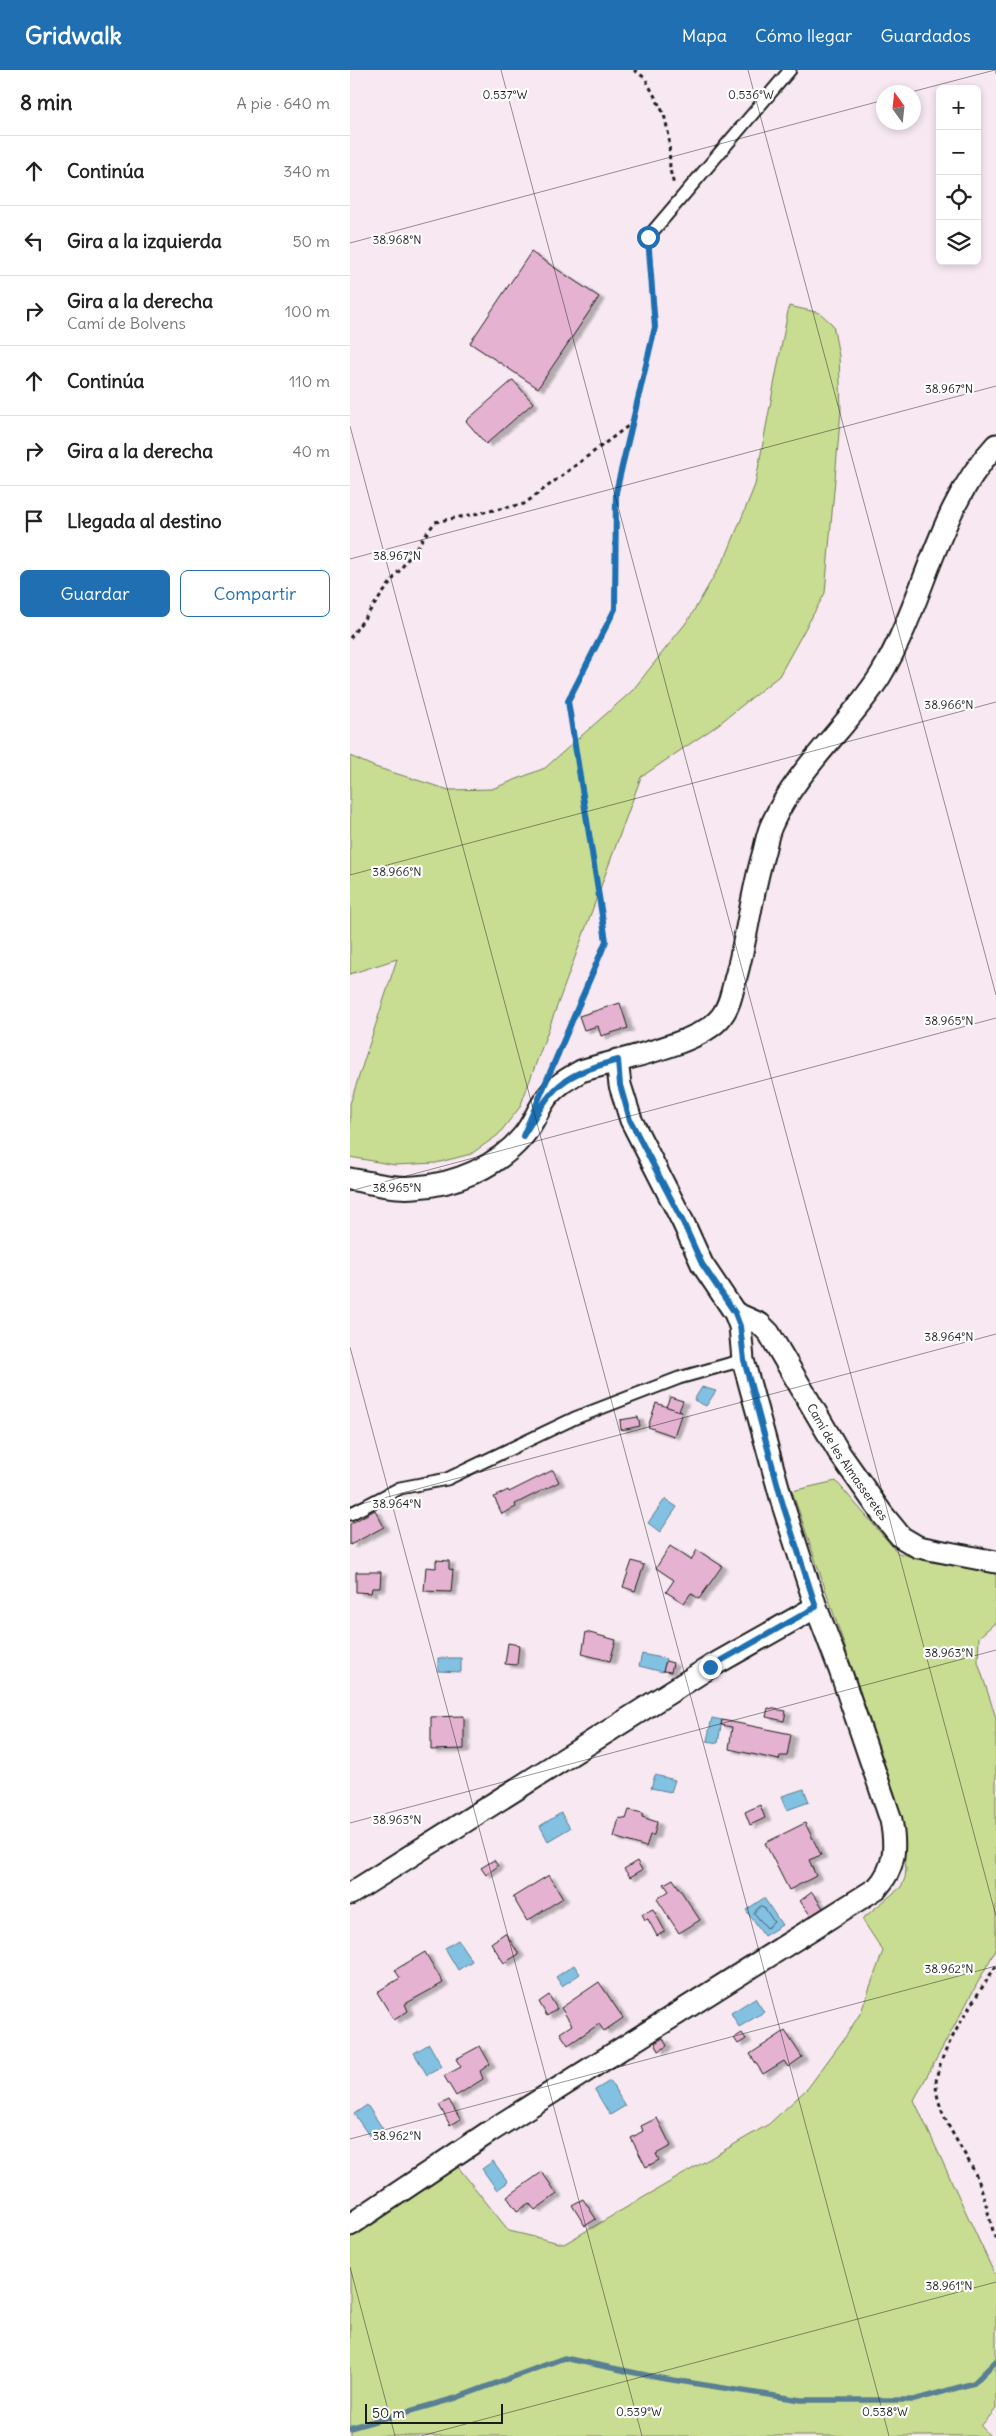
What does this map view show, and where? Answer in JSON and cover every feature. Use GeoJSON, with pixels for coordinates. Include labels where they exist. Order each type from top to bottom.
{"type":"FeatureCollection","features":[{"type":"Feature","properties":{"kind":"street"},"geometry":{"type":"LineString","coordinates":[[350,1179],[414,1187],[450,1181],[480,1170],[504,1153],[523,1136],[548,1096],[556,1087],[581,1071],[699,1034],[721,1017],[728,1005],[739,968],[759,868],[771,825],[799,779],[844,726],[880,675],[904,627],[935,548],[964,488],[978,464],[996,445]]}},
{"type":"Feature","properties":{"kind":"street"},"geometry":{"type":"LineString","coordinates":[[350,2224],[489,2132],[877,1888],[885,1879],[894,1856],[894,1836],[891,1820],[840,1670],[816,1607],[783,1505],[744,1360],[740,1326],[735,1313],[702,1264],[683,1222],[630,1120],[620,1085],[618,1060]]}},
{"type":"Feature","properties":{"kind":"street","name":"Camí de les Almasseretes"},"geometry":{"type":"LineString","coordinates":[[735,1313],[760,1324],[769,1333],[840,1454],[901,1537],[918,1548],[996,1562]]}},
{"type":"Feature","properties":{"kind":"street"},"geometry":{"type":"LineString","coordinates":[[350,1894],[710,1667],[816,1607]]}},
{"type":"Feature","properties":{"kind":"lane"},"geometry":{"type":"LineString","coordinates":[[648,237],[790,70]]}},
{"type":"Feature","properties":{"kind":"lane"},"geometry":{"type":"LineString","coordinates":[[350,1514],[400,1488],[447,1479],[575,1418],[680,1378],[744,1360]]}},
{"type":"Feature","properties":{"kind":"path"},"geometry":{"type":"LineString","coordinates":[[634,70],[645,78],[664,114],[673,184],[682,198]]}},
{"type":"Feature","properties":{"kind":"path"},"geometry":{"type":"LineString","coordinates":[[553,1065],[606,941],[568,701],[615,609],[616,492],[655,327],[648,237]]}},
{"type":"Feature","properties":{"kind":"path"},"geometry":{"type":"LineString","coordinates":[[350,638],[435,522],[524,504],[632,422]]}},
{"type":"Feature","properties":{"kind":"path"},"geometry":{"type":"LineString","coordinates":[[996,1966],[968,2008],[941,2063],[936,2083],[945,2118],[967,2156],[980,2184],[996,2241]]}},
{"type":"Feature","properties":{"kind":"green space"},"geometry":{"type":"Polygon","coordinates":[[[789,306],[820,313],[833,325],[839,356],[841,410],[825,593],[779,676],[715,727],[641,777],[520,1107],[498,1135],[471,1154],[436,1163],[395,1165],[350,1157],[350,1104],[397,959],[350,974],[350,756],[375,767],[449,790],[492,789],[545,768],[632,691],[689,619],[727,554],[755,485],[789,306]]]}},
{"type":"Feature","properties":{"kind":"green space"},"geometry":{"type":"Polygon","coordinates":[[[836,1481],[898,1553],[931,1562],[996,1572],[996,1622],[979,1637],[978,1662],[996,1718],[996,1949],[914,2100],[996,2274],[996,2409],[981,2426],[990,2436],[350,2436],[350,2237],[458,2167],[509,2231],[564,2244],[769,2124],[808,2088],[861,2012],[883,1951],[862,1919],[901,1887],[906,1869],[896,1797],[792,1491],[836,1481]]]}},
{"type":"Feature","properties":{"kind":"water"},"geometry":{"type":"Polygon","coordinates":[[[702,1387],[716,1391],[706,1406],[694,1400],[702,1387]]]}},
{"type":"Feature","properties":{"kind":"water"},"geometry":{"type":"Polygon","coordinates":[[[665,1499],[677,1507],[660,1532],[648,1523],[665,1499]]]}},
{"type":"Feature","properties":{"kind":"water"},"geometry":{"type":"Polygon","coordinates":[[[642,1654],[666,1659],[663,1672],[639,1666],[642,1654]]]}},
{"type":"Feature","properties":{"kind":"water"},"geometry":{"type":"Polygon","coordinates":[[[438,1658],[461,1658],[461,1672],[438,1671],[438,1658]]]}},
{"type":"Feature","properties":{"kind":"water"},"geometry":{"type":"Polygon","coordinates":[[[712,1718],[722,1720],[718,1743],[707,1741],[712,1718]]]}},
{"type":"Feature","properties":{"kind":"water"},"geometry":{"type":"Polygon","coordinates":[[[655,1775],[675,1780],[671,1792],[651,1788],[655,1775]]]}},
{"type":"Feature","properties":{"kind":"water"},"geometry":{"type":"Polygon","coordinates":[[[804,1789],[809,1802],[787,1810],[782,1796],[804,1789]]]}},
{"type":"Feature","properties":{"kind":"water"},"geometry":{"type":"Polygon","coordinates":[[[561,1813],[570,1828],[548,1841],[540,1826],[561,1813]]]}},
{"type":"Feature","properties":{"kind":"water"},"geometry":{"type":"Polygon","coordinates":[[[764,1898],[782,1925],[764,1936],[746,1910],[764,1898]]]}},
{"type":"Feature","properties":{"kind":"water"},"geometry":{"type":"Polygon","coordinates":[[[458,1940],[472,1961],[458,1970],[445,1948],[458,1940]]]}},
{"type":"Feature","properties":{"kind":"water"},"geometry":{"type":"Polygon","coordinates":[[[574,1965],[580,1974],[562,1986],[556,1977],[574,1965]]]}},
{"type":"Feature","properties":{"kind":"water"},"geometry":{"type":"Polygon","coordinates":[[[755,1998],[764,2012],[739,2027],[731,2013],[755,1998]]]}},
{"type":"Feature","properties":{"kind":"water"},"geometry":{"type":"Polygon","coordinates":[[[429,2044],[442,2067],[427,2075],[414,2053],[429,2044]]]}},
{"type":"Feature","properties":{"kind":"water"},"geometry":{"type":"Polygon","coordinates":[[[610,2081],[625,2106],[610,2115],[595,2090],[610,2081]]]}},
{"type":"Feature","properties":{"kind":"water"},"geometry":{"type":"Polygon","coordinates":[[[367,2105],[383,2129],[370,2137],[354,2114],[367,2105]]]}},
{"type":"Feature","properties":{"kind":"water"},"geometry":{"type":"Polygon","coordinates":[[[493,2161],[508,2182],[497,2190],[482,2169],[493,2161]]]}},
{"type":"Feature","properties":{"kind":"building"},"geometry":{"type":"Polygon","coordinates":[[[531,252],[599,297],[538,388],[470,343],[531,252]]]}},
{"type":"Feature","properties":{"kind":"building"},"geometry":{"type":"Polygon","coordinates":[[[513,380],[533,403],[486,444],[466,421],[513,380]]]}},
{"type":"Feature","properties":{"kind":"building"},"geometry":{"type":"Polygon","coordinates":[[[620,1003],[628,1028],[601,1036],[598,1026],[584,1030],[579,1016],[620,1003]]]}},
{"type":"Feature","properties":{"kind":"building"},"geometry":{"type":"Polygon","coordinates":[[[670,1397],[683,1401],[679,1411],[666,1407],[670,1397]]]}},
{"type":"Feature","properties":{"kind":"building"},"geometry":{"type":"Polygon","coordinates":[[[656,1403],[682,1412],[674,1436],[648,1427],[656,1403]]]}},
{"type":"Feature","properties":{"kind":"building"},"geometry":{"type":"Polygon","coordinates":[[[638,1417],[640,1426],[621,1430],[620,1420],[638,1417]]]}},
{"type":"Feature","properties":{"kind":"building"},"geometry":{"type":"Polygon","coordinates":[[[553,1470],[559,1482],[515,1504],[516,1507],[502,1514],[494,1497],[508,1490],[509,1492],[553,1470]]]}},
{"type":"Feature","properties":{"kind":"building"},"geometry":{"type":"Polygon","coordinates":[[[375,1510],[384,1527],[350,1545],[350,1524],[375,1510]]]}},
{"type":"Feature","properties":{"kind":"building"},"geometry":{"type":"Polygon","coordinates":[[[670,1546],[691,1560],[697,1550],[722,1566],[699,1599],[691,1593],[684,1603],[666,1592],[674,1580],[656,1568],[670,1546]]]}},
{"type":"Feature","properties":{"kind":"building"},"geometry":{"type":"Polygon","coordinates":[[[436,1560],[449,1561],[449,1569],[453,1570],[451,1592],[424,1591],[426,1567],[436,1568],[436,1560]]]}},
{"type":"Feature","properties":{"kind":"building"},"geometry":{"type":"Polygon","coordinates":[[[632,1561],[644,1565],[635,1591],[623,1587],[632,1561]]]}},
{"type":"Feature","properties":{"kind":"building"},"geometry":{"type":"Polygon","coordinates":[[[356,1572],[381,1572],[380,1588],[372,1588],[371,1593],[356,1592],[356,1572]]]}},
{"type":"Feature","properties":{"kind":"building"},"geometry":{"type":"Polygon","coordinates":[[[586,1632],[616,1640],[610,1661],[582,1654],[586,1632]]]}},
{"type":"Feature","properties":{"kind":"building"},"geometry":{"type":"Polygon","coordinates":[[[508,1643],[519,1645],[517,1665],[505,1664],[508,1643]]]}},
{"type":"Feature","properties":{"kind":"building"},"geometry":{"type":"Polygon","coordinates":[[[666,1661],[673,1663],[671,1672],[663,1671],[666,1661]]]}},
{"type":"Feature","properties":{"kind":"building"},"geometry":{"type":"Polygon","coordinates":[[[768,1708],[786,1711],[784,1721],[766,1717],[768,1708]]]}},
{"type":"Feature","properties":{"kind":"building"},"geometry":{"type":"Polygon","coordinates":[[[464,1716],[464,1749],[431,1750],[431,1717],[464,1716]]]}},
{"type":"Feature","properties":{"kind":"building"},"geometry":{"type":"Polygon","coordinates":[[[722,1720],[791,1734],[787,1756],[780,1756],[779,1760],[729,1749],[732,1727],[721,1725],[722,1720]]]}},
{"type":"Feature","properties":{"kind":"building"},"geometry":{"type":"Polygon","coordinates":[[[760,1805],[765,1818],[750,1825],[745,1812],[760,1805]]]}},
{"type":"Feature","properties":{"kind":"building"},"geometry":{"type":"Polygon","coordinates":[[[629,1810],[643,1813],[642,1817],[657,1822],[654,1835],[650,1835],[646,1847],[614,1837],[619,1818],[626,1819],[629,1810]]]}},
{"type":"Feature","properties":{"kind":"building"},"geometry":{"type":"Polygon","coordinates":[[[805,1823],[821,1855],[809,1860],[816,1876],[789,1890],[765,1843],[805,1823]]]}},
{"type":"Feature","properties":{"kind":"building"},"geometry":{"type":"Polygon","coordinates":[[[494,1860],[498,1866],[486,1875],[481,1868],[494,1860]]]}},
{"type":"Feature","properties":{"kind":"building"},"geometry":{"type":"Polygon","coordinates":[[[637,1861],[642,1870],[630,1877],[624,1869],[637,1861]]]}},
{"type":"Feature","properties":{"kind":"building"},"geometry":{"type":"Polygon","coordinates":[[[549,1875],[563,1898],[527,1921],[513,1897],[549,1875]]]}},
{"type":"Feature","properties":{"kind":"building"},"geometry":{"type":"Polygon","coordinates":[[[673,1879],[700,1920],[679,1933],[657,1899],[669,1891],[664,1884],[673,1879]]]}},
{"type":"Feature","properties":{"kind":"building"},"geometry":{"type":"Polygon","coordinates":[[[812,1892],[823,1908],[811,1916],[800,1901],[812,1892]]]}},
{"type":"Feature","properties":{"kind":"building"},"geometry":{"type":"Polygon","coordinates":[[[653,1909],[665,1931],[657,1936],[648,1919],[645,1920],[642,1914],[653,1909]]]}},
{"type":"Feature","properties":{"kind":"building"},"geometry":{"type":"Polygon","coordinates":[[[505,1933],[519,1954],[504,1963],[491,1943],[505,1933]]]}},
{"type":"Feature","properties":{"kind":"building"},"geometry":{"type":"Polygon","coordinates":[[[425,1952],[443,1983],[405,2004],[408,2011],[394,2020],[377,1992],[400,1978],[395,1970],[425,1952]]]}},
{"type":"Feature","properties":{"kind":"building"},"geometry":{"type":"Polygon","coordinates":[[[599,1982],[623,2018],[604,2031],[599,2024],[568,2045],[560,2033],[572,2025],[561,2008],[599,1982]]]}},
{"type":"Feature","properties":{"kind":"building"},"geometry":{"type":"Polygon","coordinates":[[[549,1995],[557,2009],[547,2016],[539,2002],[549,1995]]]}},
{"type":"Feature","properties":{"kind":"building"},"geometry":{"type":"Polygon","coordinates":[[[785,2031],[802,2057],[788,2067],[784,2061],[763,2074],[750,2054],[785,2031]]]}},
{"type":"Feature","properties":{"kind":"building"},"geometry":{"type":"Polygon","coordinates":[[[742,2033],[746,2039],[738,2044],[734,2038],[742,2033]]]}},
{"type":"Feature","properties":{"kind":"building"},"geometry":{"type":"Polygon","coordinates":[[[663,2038],[667,2046],[659,2051],[655,2043],[663,2038]]]}},
{"type":"Feature","properties":{"kind":"building"},"geometry":{"type":"Polygon","coordinates":[[[480,2046],[490,2064],[480,2071],[483,2079],[456,2096],[444,2076],[461,2067],[456,2059],[480,2046]]]}},
{"type":"Feature","properties":{"kind":"building"},"geometry":{"type":"Polygon","coordinates":[[[449,2100],[460,2119],[450,2125],[439,2105],[449,2100]]]}},
{"type":"Feature","properties":{"kind":"building"},"geometry":{"type":"Polygon","coordinates":[[[657,2118],[671,2146],[656,2154],[659,2160],[646,2167],[631,2138],[643,2131],[641,2126],[657,2118]]]}},
{"type":"Feature","properties":{"kind":"building"},"geometry":{"type":"Polygon","coordinates":[[[542,2172],[557,2194],[535,2210],[529,2203],[517,2211],[507,2197],[542,2172]]]}},
{"type":"Feature","properties":{"kind":"building"},"geometry":{"type":"Polygon","coordinates":[[[583,2199],[596,2219],[585,2226],[572,2205],[583,2199]]]}},
{"type":"Feature","properties":{"kind":"waterway"},"geometry":{"type":"LineString","coordinates":[[350,2428],[456,2398],[564,2358],[660,2378],[801,2400],[914,2400],[974,2383],[996,2361]]}},
{"type":"Feature","properties":{"kind":"route"},"geometry":{"type":"LineString","coordinates":[[648,237],[655,327],[616,492],[615,609],[568,701],[606,941],[523,1136],[548,1096],[556,1087],[581,1071],[618,1060],[620,1085],[630,1120],[657,1170],[702,1264],[735,1313],[740,1326],[744,1360],[783,1505],[816,1607],[710,1667]]}}]}
